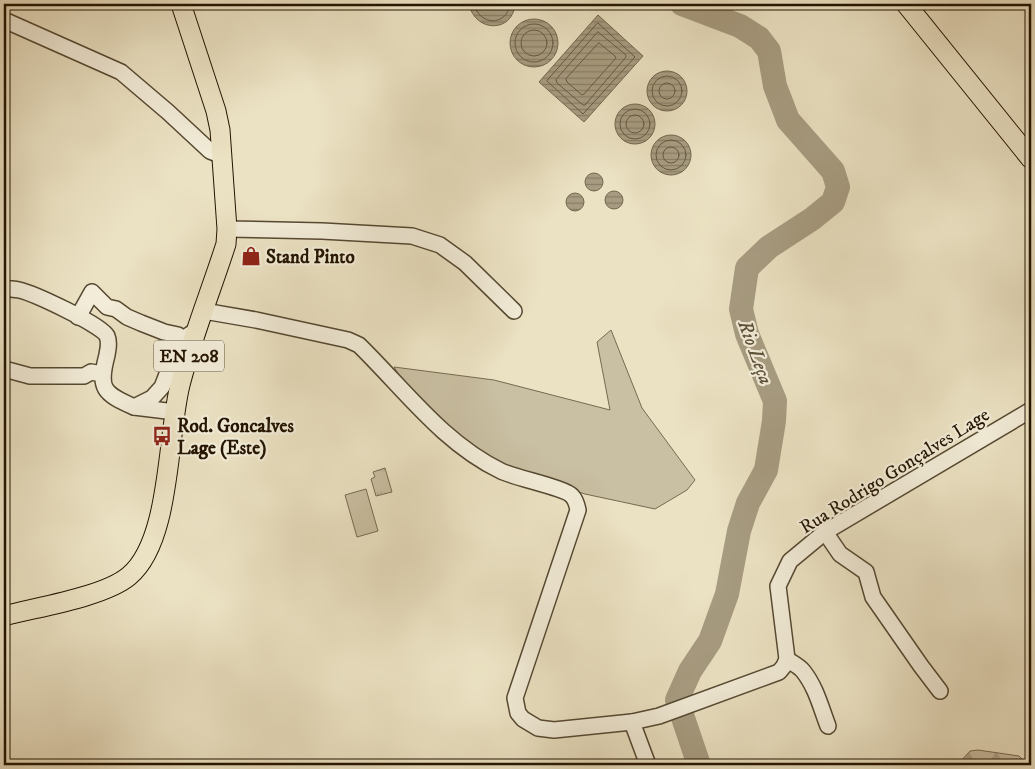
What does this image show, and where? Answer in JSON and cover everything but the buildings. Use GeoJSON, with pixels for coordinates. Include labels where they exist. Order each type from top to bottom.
{"type":"FeatureCollection","features":[{"type":"Feature","properties":{"kind":"main road","name":"EN 208"},"geometry":{"type":"LineString","coordinates":[[4,616],[112,588],[130,576],[144,559],[154,539],[184,369],[226,244],[227,229],[220,130],[216,111],[181,4]]}},
{"type":"Feature","properties":{"kind":"main road"},"geometry":{"type":"LineString","coordinates":[[906,4],[1031,159]]}},
{"type":"Feature","properties":{"kind":"street"},"geometry":{"type":"LineString","coordinates":[[4,20],[121,72],[210,151],[223,156]]}},
{"type":"Feature","properties":{"kind":"street"},"geometry":{"type":"LineString","coordinates":[[227,229],[412,236],[440,245],[465,263],[514,310]]}},
{"type":"Feature","properties":{"kind":"street"},"geometry":{"type":"LineString","coordinates":[[4,288],[20,290],[51,302],[78,316],[107,335],[110,344],[102,374],[105,390],[116,399],[134,407],[175,412]]}},
{"type":"Feature","properties":{"kind":"street"},"geometry":{"type":"LineString","coordinates":[[78,316],[92,292],[107,307],[116,309],[126,317],[141,323],[178,335],[180,341]]}},
{"type":"Feature","properties":{"kind":"street"},"geometry":{"type":"LineString","coordinates":[[204,311],[348,340],[359,346],[446,435],[464,448],[501,471],[566,491],[572,495],[578,510],[515,698],[518,713],[523,719],[538,728],[554,730],[632,722],[660,716],[779,672],[787,659],[802,670],[815,691],[828,726]]}},
{"type":"Feature","properties":{"kind":"street"},"geometry":{"type":"LineString","coordinates":[[134,407],[152,398],[162,387],[180,341],[198,329]]}},
{"type":"Feature","properties":{"kind":"street"},"geometry":{"type":"LineString","coordinates":[[4,370],[30,376],[84,376],[91,372],[102,374]]}},
{"type":"Feature","properties":{"kind":"street","name":"Rua Rodrigo Gonçalves Lage"},"geometry":{"type":"LineString","coordinates":[[787,659],[778,586],[790,560],[826,532],[1031,410]]}},
{"type":"Feature","properties":{"kind":"street"},"geometry":{"type":"LineString","coordinates":[[826,532],[840,554],[866,572],[873,597],[940,691]]}},
{"type":"Feature","properties":{"kind":"street"},"geometry":{"type":"LineString","coordinates":[[632,722],[648,765]]}},
{"type":"Feature","properties":{"kind":"green space"},"geometry":{"type":"Polygon","coordinates":[[[611,330],[642,408],[695,480],[687,490],[655,509],[585,494],[519,473],[467,444],[404,383],[394,367],[494,380],[610,410],[597,342],[611,330]]]}},
{"type":"Feature","properties":{"kind":"green space"},"geometry":{"type":"Polygon","coordinates":[[[385,468],[392,492],[376,496],[371,479],[375,477],[373,472],[385,468]]]}},
{"type":"Feature","properties":{"kind":"green space"},"geometry":{"type":"Polygon","coordinates":[[[366,489],[378,531],[357,537],[345,495],[366,489]]]}},
{"type":"Feature","properties":{"kind":"green space"},"geometry":{"type":"Polygon","coordinates":[[[978,750],[1019,756],[1028,765],[957,765],[970,751],[978,750]]]}},
{"type":"Feature","properties":{"kind":"water"},"geometry":{"type":"Polygon","coordinates":[[[469,4],[515,4],[513,14],[508,20],[493,26],[478,20],[469,4]]]}},
{"type":"Feature","properties":{"kind":"water"},"geometry":{"type":"Polygon","coordinates":[[[598,15],[643,56],[584,122],[539,82],[598,15]]]}},
{"type":"Feature","properties":{"kind":"water"},"geometry":{"type":"Polygon","coordinates":[[[534,19],[543,21],[551,26],[556,34],[558,43],[556,52],[551,60],[543,65],[534,67],[525,65],[517,60],[512,52],[510,43],[512,34],[517,26],[525,21],[534,19]]]}},
{"type":"Feature","properties":{"kind":"water"},"geometry":{"type":"Polygon","coordinates":[[[667,71],[681,77],[687,91],[681,105],[667,111],[653,105],[647,91],[653,77],[667,71]]]}},
{"type":"Feature","properties":{"kind":"water"},"geometry":{"type":"Polygon","coordinates":[[[635,104],[646,107],[652,113],[655,124],[652,135],[646,141],[635,144],[624,141],[618,135],[615,124],[618,113],[624,107],[635,104]]]}},
{"type":"Feature","properties":{"kind":"water"},"geometry":{"type":"Polygon","coordinates":[[[671,135],[685,141],[691,155],[685,169],[671,175],[657,169],[651,155],[657,141],[671,135]]]}},
{"type":"Feature","properties":{"kind":"water"},"geometry":{"type":"Polygon","coordinates":[[[594,173],[600,176],[603,182],[600,188],[594,191],[588,188],[585,182],[588,176],[594,173]]]}},
{"type":"Feature","properties":{"kind":"water"},"geometry":{"type":"Polygon","coordinates":[[[614,191],[620,194],[623,200],[620,206],[614,209],[608,206],[605,200],[608,194],[614,191]]]}},
{"type":"Feature","properties":{"kind":"water"},"geometry":{"type":"Polygon","coordinates":[[[575,193],[581,196],[584,202],[581,208],[575,211],[569,208],[566,202],[569,196],[575,193]]]}},
{"type":"Feature","properties":{"kind":"water"},"geometry":{"type":"Polygon","coordinates":[[[687,711],[703,765],[692,765],[691,754],[681,721],[675,716],[687,711]]]}},
{"type":"Feature","properties":{"kind":"waterway","name":"Rio Leça"},"geometry":{"type":"LineString","coordinates":[[682,4],[740,26],[759,38],[769,51],[775,86],[788,120],[833,171],[838,187],[833,202],[812,219],[769,247],[747,268],[741,309],[747,334],[775,401],[774,421],[766,470],[748,503],[739,531],[727,594],[710,641],[690,671],[677,700],[699,765]]}},
{"type":"Feature","properties":{"kind":"place","name":"Stand Pinto"},"geometry":{"type":"Point","coordinates":[251,256]}},
{"type":"Feature","properties":{"kind":"place","name":"Rod. Goncalves Lage (Este)"},"geometry":{"type":"Point","coordinates":[162,436]}}]}
